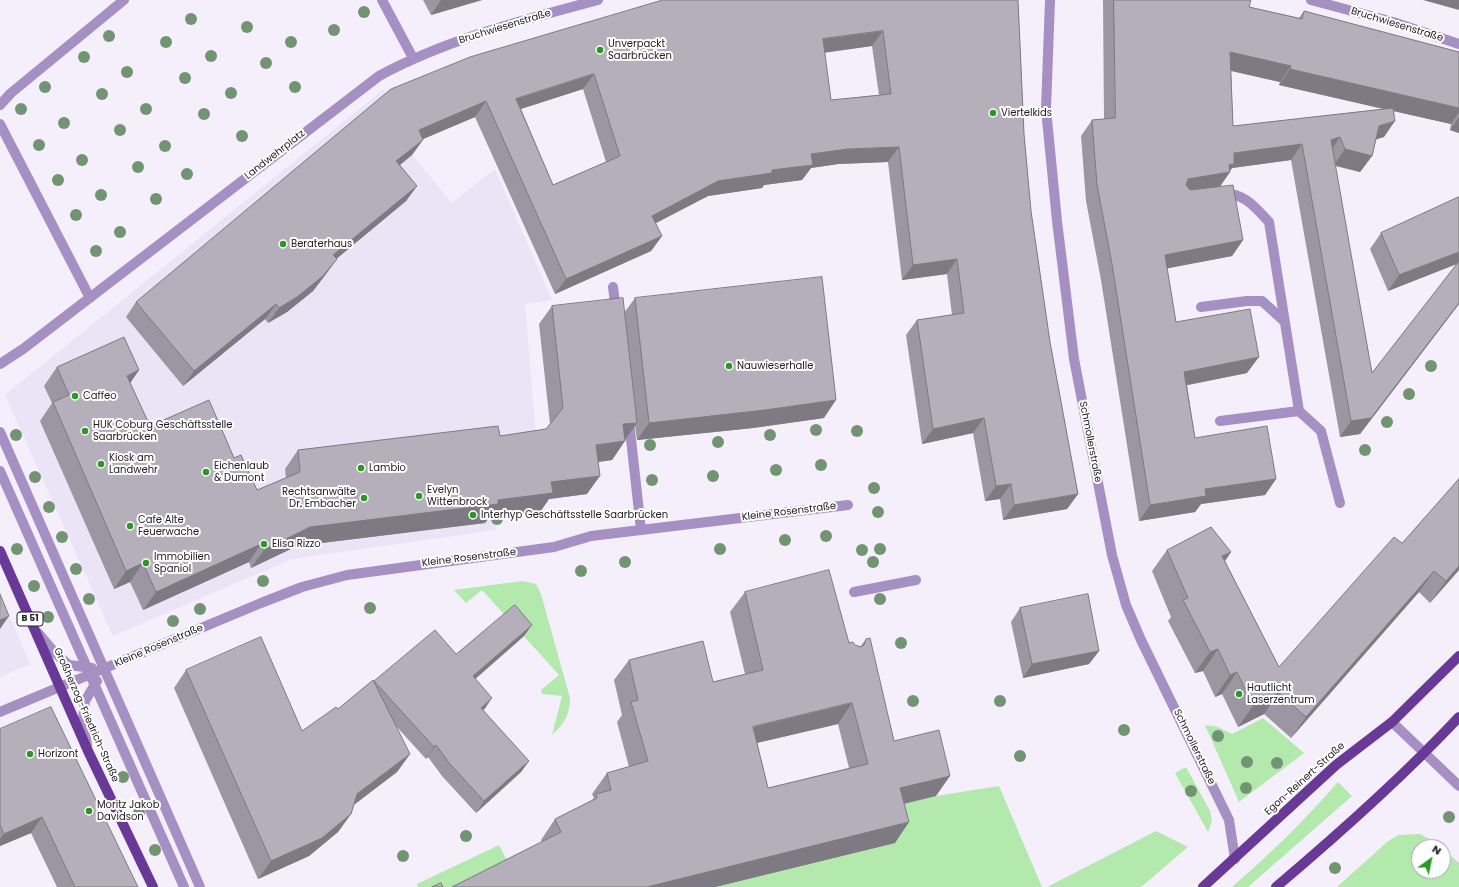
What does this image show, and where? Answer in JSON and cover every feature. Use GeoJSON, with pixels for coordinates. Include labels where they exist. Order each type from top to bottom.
{"type":"FeatureCollection","features":[{"type":"Feature","properties":{"kind":"main road","name":"Großherzog-Friedrich-Straße"},"geometry":{"type":"LineString","coordinates":[[0,551],[88,751],[153,887]]}},
{"type":"Feature","properties":{"kind":"main road","name":"Egon-Reinert-Straße"},"geometry":{"type":"LineString","coordinates":[[1203,887],[1336,765],[1392,722],[1459,656]]}},
{"type":"Feature","properties":{"kind":"main road"},"geometry":{"type":"LineString","coordinates":[[1276,887],[1351,824],[1425,754],[1459,716]]}},
{"type":"Feature","properties":{"kind":"street"},"geometry":{"type":"LineString","coordinates":[[0,105],[11,93],[124,0]]}},
{"type":"Feature","properties":{"kind":"street"},"geometry":{"type":"LineString","coordinates":[[382,0],[413,58]]}},
{"type":"Feature","properties":{"kind":"street","name":"Bruchwiesenstraße"},"geometry":{"type":"LineString","coordinates":[[413,58],[514,22],[598,0]]}},
{"type":"Feature","properties":{"kind":"street","name":"Schmollerstraße"},"geometry":{"type":"LineString","coordinates":[[1050,0],[1046,109],[1057,221],[1074,359],[1118,580],[1138,633],[1229,820],[1235,859]]}},
{"type":"Feature","properties":{"kind":"street","name":"Bruchwiesenstraße"},"geometry":{"type":"LineString","coordinates":[[1311,0],[1393,22],[1459,44]]}},
{"type":"Feature","properties":{"kind":"street","name":"Landwehrplatz"},"geometry":{"type":"LineString","coordinates":[[0,364],[23,349],[90,298],[343,102],[379,76],[413,58]]}},
{"type":"Feature","properties":{"kind":"street"},"geometry":{"type":"LineString","coordinates":[[0,124],[90,298]]}},
{"type":"Feature","properties":{"kind":"street"},"geometry":{"type":"LineString","coordinates":[[1209,196],[1230,193],[1250,202],[1269,222],[1299,411],[1321,431],[1340,503]]}},
{"type":"Feature","properties":{"kind":"street"},"geometry":{"type":"LineString","coordinates":[[613,287],[617,318]]}},
{"type":"Feature","properties":{"kind":"street"},"geometry":{"type":"LineString","coordinates":[[1201,307],[1247,301],[1262,301],[1284,321]]}},
{"type":"Feature","properties":{"kind":"street"},"geometry":{"type":"LineString","coordinates":[[1220,421],[1299,411]]}},
{"type":"Feature","properties":{"kind":"street"},"geometry":{"type":"LineString","coordinates":[[628,412],[641,530]]}},
{"type":"Feature","properties":{"kind":"street"},"geometry":{"type":"LineString","coordinates":[[0,432],[200,887]]}},
{"type":"Feature","properties":{"kind":"street"},"geometry":{"type":"LineString","coordinates":[[0,471],[184,887]]}},
{"type":"Feature","properties":{"kind":"street","name":"Kleine Rosenstraße"},"geometry":{"type":"LineString","coordinates":[[0,712],[59,687],[89,671],[104,669],[261,603],[322,581],[348,575],[394,568],[554,547],[591,536],[848,505]]}},
{"type":"Feature","properties":{"kind":"street"},"geometry":{"type":"LineString","coordinates":[[854,592],[916,580]]}},
{"type":"Feature","properties":{"kind":"street"},"geometry":{"type":"LineString","coordinates":[[33,627],[55,654],[68,665],[89,671]]}},
{"type":"Feature","properties":{"kind":"street","name":"Kleine Rosenstraße"},"geometry":{"type":"LineString","coordinates":[[88,751],[83,718],[85,701],[104,669]]}},
{"type":"Feature","properties":{"kind":"street"},"geometry":{"type":"LineString","coordinates":[[1392,722],[1459,786]]}},
{"type":"Feature","properties":{"kind":"shaded area"},"geometry":{"type":"Polygon","coordinates":[[[384,89],[412,155],[452,203],[495,169],[552,300],[525,304],[536,437],[493,511],[496,530],[292,559],[113,636],[5,395],[384,89]]]}},
{"type":"Feature","properties":{"kind":"shaded area"},"geometry":{"type":"Polygon","coordinates":[[[0,595],[30,664],[0,677],[0,595]]]}},
{"type":"Feature","properties":{"kind":"green space"},"geometry":{"type":"Polygon","coordinates":[[[522,581],[536,584],[541,594],[570,698],[569,710],[566,719],[552,735],[562,696],[542,694],[541,690],[559,675],[482,590],[466,603],[454,590],[522,581]]]}},
{"type":"Feature","properties":{"kind":"green space"},"geometry":{"type":"Polygon","coordinates":[[[1263,718],[1304,753],[1239,802],[1205,725],[1218,727],[1232,734],[1263,718]]]}},
{"type":"Feature","properties":{"kind":"green space"},"geometry":{"type":"Polygon","coordinates":[[[1186,767],[1210,811],[1212,821],[1208,832],[1175,773],[1186,767]]]}},
{"type":"Feature","properties":{"kind":"green space"},"geometry":{"type":"Polygon","coordinates":[[[1338,782],[1352,796],[1248,887],[1232,887],[1287,836],[1338,782]]]}},
{"type":"Feature","properties":{"kind":"green space"},"geometry":{"type":"Polygon","coordinates":[[[999,786],[1042,887],[715,887],[885,808],[936,796],[999,786]]]}},
{"type":"Feature","properties":{"kind":"green space"},"geometry":{"type":"Polygon","coordinates":[[[1156,831],[1188,847],[1141,887],[1047,887],[1156,831]]]}},
{"type":"Feature","properties":{"kind":"green space"},"geometry":{"type":"Polygon","coordinates":[[[1420,834],[1429,839],[1411,839],[1411,879],[1451,879],[1451,856],[1459,863],[1459,887],[1337,887],[1387,842],[1398,835],[1420,834]]]}},
{"type":"Feature","properties":{"kind":"green space"},"geometry":{"type":"Polygon","coordinates":[[[499,845],[512,870],[478,887],[418,887],[417,884],[499,845]]]}},
{"type":"Feature","properties":{"kind":"building"},"geometry":{"type":"Polygon","coordinates":[[[663,0],[1018,0],[1024,134],[1031,211],[1050,342],[1078,494],[1014,505],[1011,484],[996,486],[984,418],[933,429],[917,320],[964,313],[957,259],[913,265],[899,147],[848,149],[811,154],[813,165],[772,170],[772,173],[718,181],[652,216],[662,236],[566,279],[486,101],[419,130],[423,140],[396,161],[417,186],[333,255],[337,259],[323,276],[297,297],[279,308],[276,304],[194,371],[136,302],[391,89],[470,57],[663,0]],[[883,31],[823,39],[831,100],[891,94],[883,31]],[[594,74],[516,99],[553,185],[620,156],[594,74]]]}},
{"type":"Feature","properties":{"kind":"building"},"geometry":{"type":"Polygon","coordinates":[[[1114,0],[1251,0],[1249,7],[1302,19],[1304,11],[1459,52],[1459,108],[1290,69],[1291,66],[1230,52],[1233,126],[1393,108],[1395,121],[1379,126],[1372,156],[1345,149],[1340,137],[1331,140],[1372,373],[1459,261],[1459,303],[1371,418],[1351,421],[1302,144],[1234,153],[1234,164],[1229,165],[1230,172],[1188,179],[1186,185],[1190,190],[1233,185],[1243,240],[1165,255],[1176,322],[1250,309],[1259,357],[1184,372],[1195,438],[1267,426],[1276,479],[1205,489],[1206,496],[1150,505],[1112,264],[1097,185],[1092,120],[1115,118],[1114,0]]]}},
{"type":"Feature","properties":{"kind":"building"},"geometry":{"type":"Polygon","coordinates":[[[1459,197],[1459,252],[1399,275],[1381,233],[1459,197]]]}},
{"type":"Feature","properties":{"kind":"building","name":"Nauwieserhalle"},"geometry":{"type":"Polygon","coordinates":[[[822,277],[836,400],[765,410],[649,423],[635,298],[822,277]]]}},
{"type":"Feature","properties":{"kind":"building"},"geometry":{"type":"Polygon","coordinates":[[[623,298],[637,423],[623,424],[625,441],[596,445],[600,476],[551,482],[553,493],[498,500],[498,504],[310,527],[264,550],[261,544],[156,592],[143,563],[126,571],[53,402],[69,395],[57,367],[124,337],[139,370],[127,376],[150,426],[209,400],[234,458],[241,455],[257,490],[300,472],[298,450],[498,426],[500,436],[546,429],[563,408],[552,306],[623,298]]]}},
{"type":"Feature","properties":{"kind":"building"},"geometry":{"type":"Polygon","coordinates":[[[1459,479],[1459,566],[1446,581],[1434,571],[1306,717],[1279,693],[1253,706],[1237,672],[1230,675],[1218,649],[1210,652],[1183,600],[1188,598],[1167,550],[1211,527],[1231,552],[1222,556],[1279,667],[1394,537],[1402,543],[1459,479]]]}},
{"type":"Feature","properties":{"kind":"building"},"geometry":{"type":"Polygon","coordinates":[[[829,570],[849,643],[853,642],[855,645],[861,647],[864,645],[866,639],[870,638],[894,741],[939,730],[950,776],[900,788],[909,822],[647,887],[452,887],[561,832],[555,819],[597,798],[596,794],[611,790],[607,773],[648,761],[631,702],[638,700],[629,660],[703,641],[713,682],[763,670],[745,592],[829,570]],[[852,703],[753,727],[768,788],[868,764],[852,703]]]}},
{"type":"Feature","properties":{"kind":"building"},"geometry":{"type":"Polygon","coordinates":[[[0,594],[9,616],[0,620],[0,594]]]}},
{"type":"Feature","properties":{"kind":"building"},"geometry":{"type":"Polygon","coordinates":[[[1088,594],[1099,651],[1032,664],[1020,608],[1088,594]]]}},
{"type":"Feature","properties":{"kind":"building"},"geometry":{"type":"Polygon","coordinates":[[[515,605],[532,625],[473,676],[492,698],[481,708],[529,761],[484,801],[450,764],[436,745],[434,747],[374,681],[435,630],[456,654],[515,605]]]}},
{"type":"Feature","properties":{"kind":"building"},"geometry":{"type":"Polygon","coordinates":[[[261,637],[302,731],[336,707],[338,709],[373,680],[410,754],[357,794],[351,814],[322,838],[271,861],[186,670],[261,637]]]}},
{"type":"Feature","properties":{"kind":"building"},"geometry":{"type":"Polygon","coordinates":[[[51,707],[138,887],[75,887],[42,817],[4,834],[0,825],[0,729],[51,707]]]}},
{"type":"Feature","properties":{"kind":"building"},"geometry":{"type":"Polygon","coordinates":[[[441,883],[443,887],[432,887],[441,883]]]}},
{"type":"Feature","properties":{"kind":"place","name":"Unverpackt Saarbrücken"},"geometry":{"type":"Point","coordinates":[600,50]}},
{"type":"Feature","properties":{"kind":"place","name":"Viertelkids"},"geometry":{"type":"Point","coordinates":[993,113]}},
{"type":"Feature","properties":{"kind":"place","name":"Beraterhaus"},"geometry":{"type":"Point","coordinates":[283,244]}},
{"type":"Feature","properties":{"kind":"place","name":"Nauwieserhalle"},"geometry":{"type":"Point","coordinates":[729,366]}},
{"type":"Feature","properties":{"kind":"place","name":"Caffeo"},"geometry":{"type":"Point","coordinates":[75,396]}},
{"type":"Feature","properties":{"kind":"place","name":"HUK Coburg Geschäftsstelle Saarbrücken"},"geometry":{"type":"Point","coordinates":[85,431]}},
{"type":"Feature","properties":{"kind":"place","name":"Kiosk am Landwehr"},"geometry":{"type":"Point","coordinates":[101,464]}},
{"type":"Feature","properties":{"kind":"place","name":"Lambio"},"geometry":{"type":"Point","coordinates":[361,468]}},
{"type":"Feature","properties":{"kind":"place","name":"Eichenlaub & Dumont"},"geometry":{"type":"Point","coordinates":[206,472]}},
{"type":"Feature","properties":{"kind":"place","name":"Evelyn Wittenbrock"},"geometry":{"type":"Point","coordinates":[419,496]}},
{"type":"Feature","properties":{"kind":"place","name":"Rechtsanwälte Dr. Embacher"},"geometry":{"type":"Point","coordinates":[364,498]}},
{"type":"Feature","properties":{"kind":"place","name":"Interhyp Geschäftsstelle Saarbrücken"},"geometry":{"type":"Point","coordinates":[473,515]}},
{"type":"Feature","properties":{"kind":"place","name":"Cafe Alte Feuerwache"},"geometry":{"type":"Point","coordinates":[130,526]}},
{"type":"Feature","properties":{"kind":"place","name":"Elisa Rizzo"},"geometry":{"type":"Point","coordinates":[264,544]}},
{"type":"Feature","properties":{"kind":"place","name":"Immobilien Spaniol"},"geometry":{"type":"Point","coordinates":[146,563]}},
{"type":"Feature","properties":{"kind":"place","name":"Hautlicht Laserzentrum"},"geometry":{"type":"Point","coordinates":[1239,694]}},
{"type":"Feature","properties":{"kind":"place","name":"Horizont"},"geometry":{"type":"Point","coordinates":[30,754]}},
{"type":"Feature","properties":{"kind":"place","name":"Moritz Jakob Davidson"},"geometry":{"type":"Point","coordinates":[89,811]}}]}
